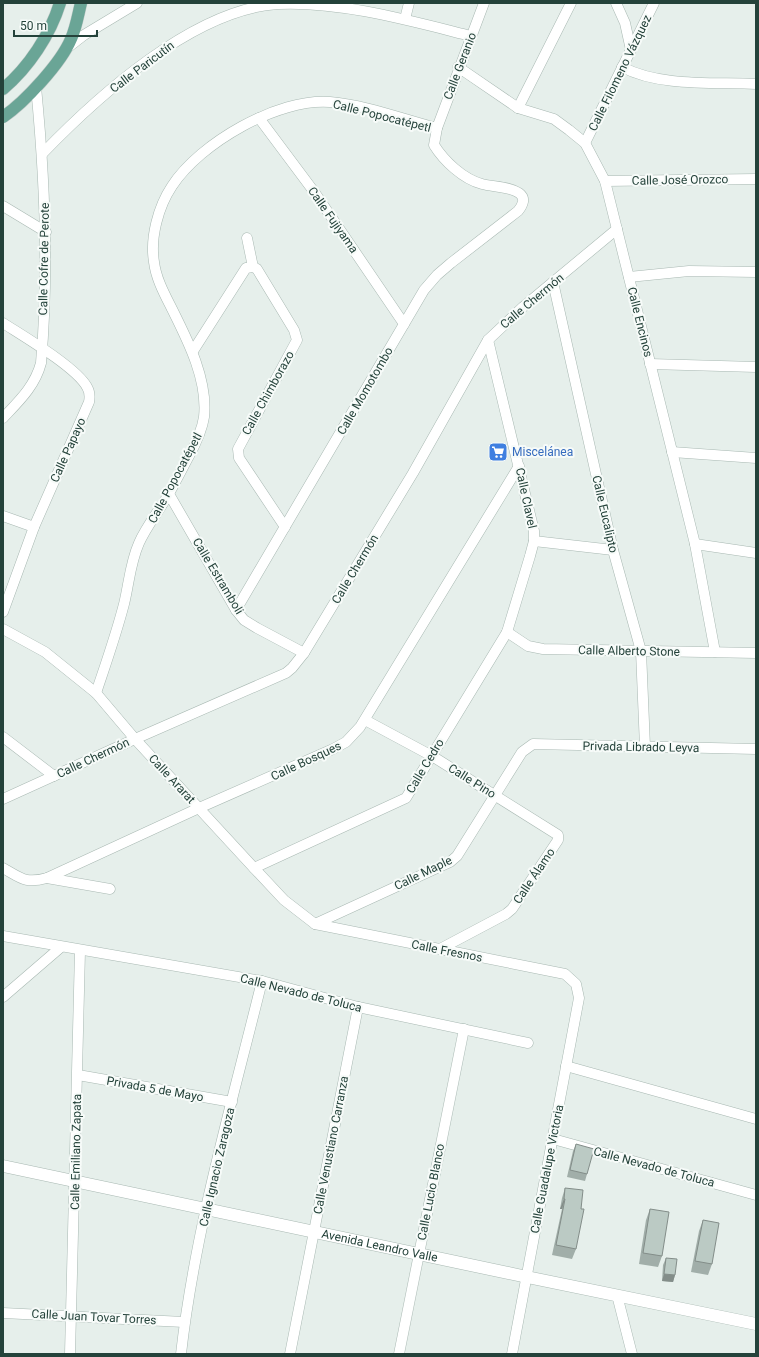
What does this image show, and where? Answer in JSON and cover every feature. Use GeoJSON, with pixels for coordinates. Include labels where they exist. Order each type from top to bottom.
{"type":"FeatureCollection","features":[{"type":"Feature","properties":{"kind":"main road"},"geometry":{"type":"LineString","coordinates":[[3,89],[21,71],[42,42],[51,28],[60,3]]}},
{"type":"Feature","properties":{"kind":"main road"},"geometry":{"type":"LineString","coordinates":[[3,118],[22,103],[63,52],[71,39],[81,3]]}},
{"type":"Feature","properties":{"kind":"street"},"geometry":{"type":"LineString","coordinates":[[63,52],[84,35],[137,3]]}},
{"type":"Feature","properties":{"kind":"street"},"geometry":{"type":"LineString","coordinates":[[405,19],[409,3]]}},
{"type":"Feature","properties":{"kind":"street","name":"Calle Geranio"},"geometry":{"type":"LineString","coordinates":[[436,128],[458,67],[484,3]]}},
{"type":"Feature","properties":{"kind":"street"},"geometry":{"type":"LineString","coordinates":[[518,108],[571,3]]}},
{"type":"Feature","properties":{"kind":"street"},"geometry":{"type":"LineString","coordinates":[[616,3],[625,23],[631,50]]}},
{"type":"Feature","properties":{"kind":"street","name":"Calle Filomeno Vázquez"},"geometry":{"type":"LineString","coordinates":[[585,143],[654,3]]}},
{"type":"Feature","properties":{"kind":"street","name":"Calle Paricutín"},"geometry":{"type":"LineString","coordinates":[[42,154],[73,122],[162,50],[204,26],[238,12],[276,4],[327,5],[405,19],[471,36]]}},
{"type":"Feature","properties":{"kind":"street","name":"Calle Encinos"},"geometry":{"type":"LineString","coordinates":[[458,67],[518,108],[554,119],[585,143],[605,181],[695,544],[715,652]]}},
{"type":"Feature","properties":{"kind":"street"},"geometry":{"type":"LineString","coordinates":[[622,67],[636,74],[648,77],[681,81],[756,84]]}},
{"type":"Feature","properties":{"kind":"street","name":"Calle Cofre de Perote"},"geometry":{"type":"LineString","coordinates":[[3,418],[29,391],[38,375],[42,348],[46,232],[42,154],[36,87]]}},
{"type":"Feature","properties":{"kind":"street","name":"Calle Popocatépetl"},"geometry":{"type":"LineString","coordinates":[[96,693],[115,639],[126,596],[131,565],[139,542],[169,494],[200,435],[204,416],[204,396],[193,351],[161,287],[154,264],[153,247],[157,220],[172,185],[188,167],[230,133],[259,118],[280,110],[307,103],[330,102],[364,109],[436,128],[434,145],[439,153],[460,172],[480,183],[520,193],[523,200]]}},
{"type":"Feature","properties":{"kind":"street","name":"Calle Fujiyama"},"geometry":{"type":"LineString","coordinates":[[259,118],[315,193],[404,324]]}},
{"type":"Feature","properties":{"kind":"street","name":"Calle José Orozco"},"geometry":{"type":"LineString","coordinates":[[605,181],[756,179]]}},
{"type":"Feature","properties":{"kind":"street","name":"Calle Momotombo"},"geometry":{"type":"LineString","coordinates":[[236,610],[424,290],[437,275],[518,211],[523,205],[523,200]]}},
{"type":"Feature","properties":{"kind":"street"},"geometry":{"type":"LineString","coordinates":[[3,206],[46,232]]}},
{"type":"Feature","properties":{"kind":"street","name":"Calle Chermón"},"geometry":{"type":"LineString","coordinates":[[3,799],[286,673],[292,668],[304,653],[413,473],[488,340],[502,325],[617,229]]}},
{"type":"Feature","properties":{"kind":"street"},"geometry":{"type":"LineString","coordinates":[[193,351],[246,268],[253,267],[247,238]]}},
{"type":"Feature","properties":{"kind":"street","name":"Calle Chimborazo"},"geometry":{"type":"LineString","coordinates":[[253,267],[257,269],[297,336],[238,449],[239,458],[285,527]]}},
{"type":"Feature","properties":{"kind":"street"},"geometry":{"type":"LineString","coordinates":[[629,277],[689,271],[756,272]]}},
{"type":"Feature","properties":{"kind":"street","name":"Calle Eucalipto"},"geometry":{"type":"LineString","coordinates":[[553,282],[613,550],[641,651],[644,747]]}},
{"type":"Feature","properties":{"kind":"street","name":"Calle Papayo"},"geometry":{"type":"LineString","coordinates":[[3,323],[42,348],[80,378],[87,386],[90,395],[89,402],[34,528],[3,612]]}},
{"type":"Feature","properties":{"kind":"street","name":"Calle Clavel"},"geometry":{"type":"LineString","coordinates":[[488,340],[534,532],[534,541],[507,632]]}},
{"type":"Feature","properties":{"kind":"street"},"geometry":{"type":"LineString","coordinates":[[650,364],[756,367]]}},
{"type":"Feature","properties":{"kind":"street"},"geometry":{"type":"LineString","coordinates":[[672,452],[756,458]]}},
{"type":"Feature","properties":{"kind":"street","name":"Calle Bosques"},"geometry":{"type":"LineString","coordinates":[[3,868],[22,879],[33,882],[46,878],[199,808],[334,749],[354,735],[519,466]]}},
{"type":"Feature","properties":{"kind":"street","name":"Calle Estramboli"},"geometry":{"type":"LineString","coordinates":[[169,494],[236,610],[244,620],[256,628],[304,653]]}},
{"type":"Feature","properties":{"kind":"street"},"geometry":{"type":"LineString","coordinates":[[3,516],[34,528]]}},
{"type":"Feature","properties":{"kind":"street"},"geometry":{"type":"LineString","coordinates":[[534,541],[613,550]]}},
{"type":"Feature","properties":{"kind":"street"},"geometry":{"type":"LineString","coordinates":[[695,544],[756,553]]}},
{"type":"Feature","properties":{"kind":"street","name":"Calle Ararat"},"geometry":{"type":"LineString","coordinates":[[3,629],[45,652],[96,693],[135,739],[284,900],[315,924]]}},
{"type":"Feature","properties":{"kind":"street","name":"Calle Alberto Stone"},"geometry":{"type":"LineString","coordinates":[[507,632],[528,646],[543,649],[756,653]]}},
{"type":"Feature","properties":{"kind":"street","name":"Calle Cedro"},"geometry":{"type":"LineString","coordinates":[[254,868],[406,798],[507,632]]}},
{"type":"Feature","properties":{"kind":"street","name":"Calle Pino"},"geometry":{"type":"LineString","coordinates":[[364,720],[432,756],[556,832]]}},
{"type":"Feature","properties":{"kind":"street"},"geometry":{"type":"LineString","coordinates":[[3,737],[54,776]]}},
{"type":"Feature","properties":{"kind":"street","name":"Privada Librado Leyva"},"geometry":{"type":"LineString","coordinates":[[526,747],[532,744],[756,749]]}},
{"type":"Feature","properties":{"kind":"street","name":"Calle Maple"},"geometry":{"type":"LineString","coordinates":[[315,924],[450,862],[457,856],[526,747]]}},
{"type":"Feature","properties":{"kind":"street","name":"Calle Álamo"},"geometry":{"type":"LineString","coordinates":[[440,949],[512,910],[558,840],[556,832]]}},
{"type":"Feature","properties":{"kind":"street"},"geometry":{"type":"LineString","coordinates":[[46,878],[110,888]]}},
{"type":"Feature","properties":{"kind":"street","name":"Calle Fresnos"},"geometry":{"type":"LineString","coordinates":[[315,924],[565,974],[576,984]]}},
{"type":"Feature","properties":{"kind":"street","name":"Calle Nevado de Toluca"},"geometry":{"type":"LineString","coordinates":[[3,936],[80,951],[262,981],[358,1007],[528,1043]]}},
{"type":"Feature","properties":{"kind":"street"},"geometry":{"type":"LineString","coordinates":[[3,997],[61,947]]}},
{"type":"Feature","properties":{"kind":"street","name":"Calle Emiliano Zapata"},"geometry":{"type":"LineString","coordinates":[[70,1354],[76,1180],[80,951]]}},
{"type":"Feature","properties":{"kind":"street","name":"Calle Ignacio Zaragoza"},"geometry":{"type":"LineString","coordinates":[[181,1354],[184,1322],[207,1208],[262,981]]}},
{"type":"Feature","properties":{"kind":"street","name":"Calle Guadalupe Victoria"},"geometry":{"type":"LineString","coordinates":[[512,1354],[579,998],[576,984]]}},
{"type":"Feature","properties":{"kind":"street","name":"Calle Venustiano Carranza"},"geometry":{"type":"LineString","coordinates":[[290,1354],[358,1007]]}},
{"type":"Feature","properties":{"kind":"street","name":"Calle Lucio Blanco"},"geometry":{"type":"LineString","coordinates":[[399,1354],[464,1029]]}},
{"type":"Feature","properties":{"kind":"street"},"geometry":{"type":"LineString","coordinates":[[566,1066],[756,1119]]}},
{"type":"Feature","properties":{"kind":"street","name":"Privada 5 de Mayo"},"geometry":{"type":"LineString","coordinates":[[78,1075],[232,1102]]}},
{"type":"Feature","properties":{"kind":"street","name":"Calle Nevado de Toluca"},"geometry":{"type":"LineString","coordinates":[[553,1139],[756,1195]]}},
{"type":"Feature","properties":{"kind":"street","name":"Avenida Leandro Valle"},"geometry":{"type":"LineString","coordinates":[[3,1166],[76,1180],[527,1277],[756,1324]]}},
{"type":"Feature","properties":{"kind":"street"},"geometry":{"type":"LineString","coordinates":[[617,1295],[632,1354]]}},
{"type":"Feature","properties":{"kind":"street","name":"Calle Juan Tovar Torres"},"geometry":{"type":"LineString","coordinates":[[3,1313],[184,1322]]}},
{"type":"Feature","properties":{"kind":"building"},"geometry":{"type":"Polygon","coordinates":[[[576,1144],[594,1149],[587,1174],[570,1170],[576,1144]]]}},
{"type":"Feature","properties":{"kind":"building"},"geometry":{"type":"Polygon","coordinates":[[[565,1188],[583,1190],[581,1209],[584,1209],[576,1249],[556,1245],[565,1199],[565,1188]]]}},
{"type":"Feature","properties":{"kind":"building"},"geometry":{"type":"Polygon","coordinates":[[[650,1209],[669,1212],[662,1256],[643,1253],[650,1209]]]}},
{"type":"Feature","properties":{"kind":"building"},"geometry":{"type":"Polygon","coordinates":[[[703,1220],[719,1223],[712,1264],[695,1261],[703,1220]]]}},
{"type":"Feature","properties":{"kind":"building"},"geometry":{"type":"Polygon","coordinates":[[[666,1258],[677,1259],[675,1275],[664,1274],[666,1258]]]}},
{"type":"Feature","properties":{"kind":"place","name":"Miscelánea"},"geometry":{"type":"Point","coordinates":[498,452]}}]}
